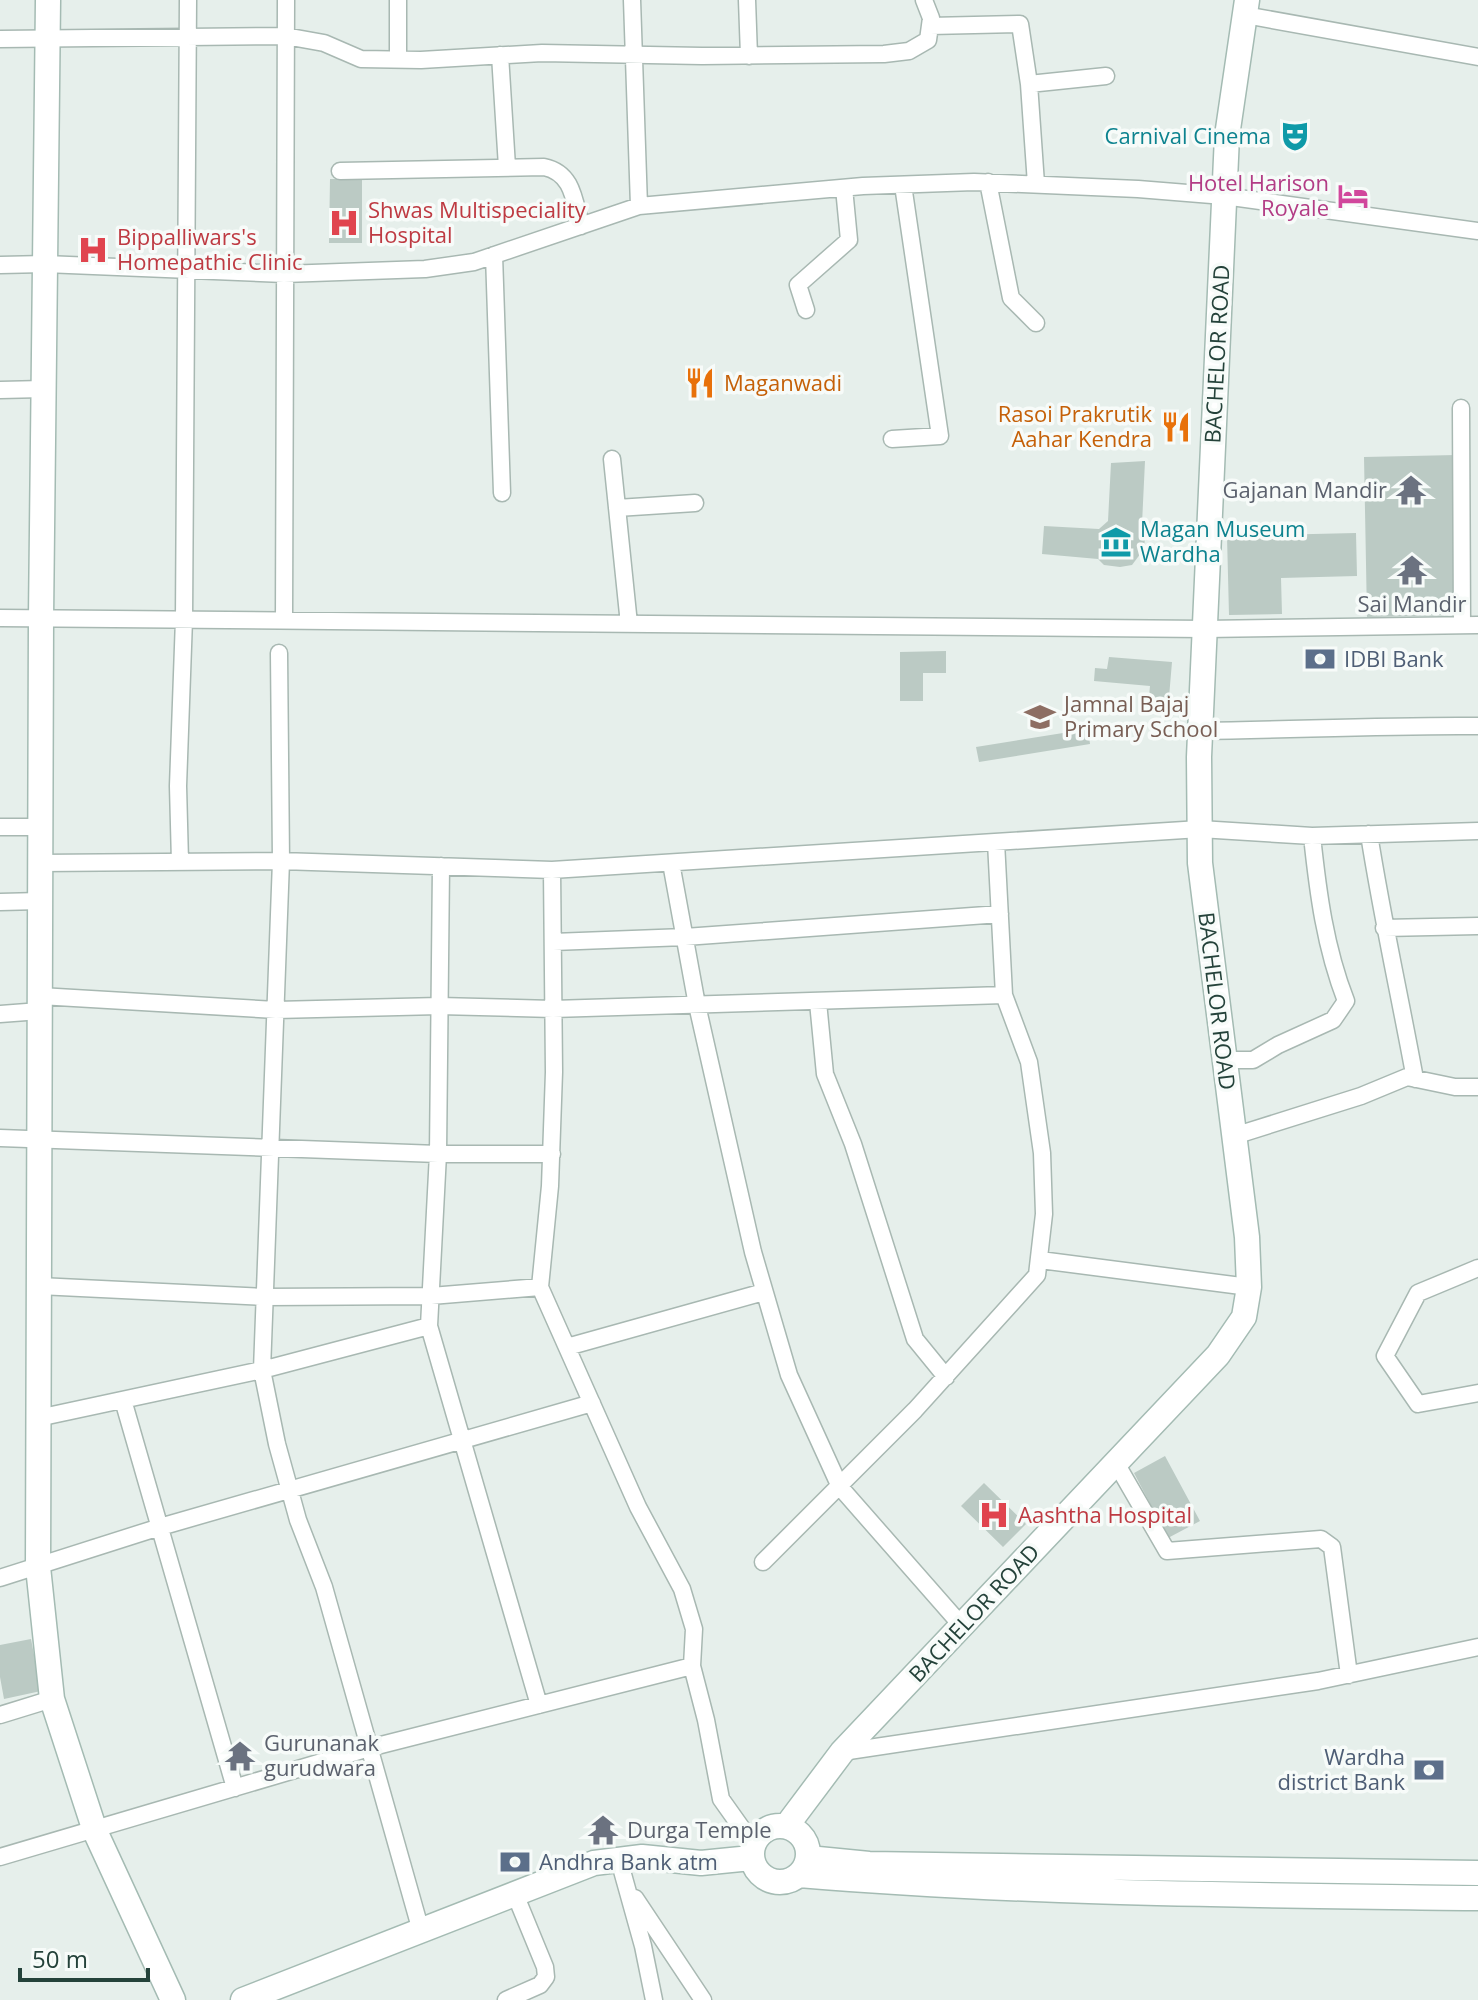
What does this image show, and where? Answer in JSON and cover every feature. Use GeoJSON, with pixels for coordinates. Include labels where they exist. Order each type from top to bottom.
{"type":"FeatureCollection","features":[{"type":"Feature","properties":{"kind":"main road"},"geometry":{"type":"LineString","coordinates":[[48,0],[41,618],[38,1567],[52,1699],[95,1831],[173,2000]]}},
{"type":"Feature","properties":{"kind":"main road","name":"BACHELOR ROAD"},"geometry":{"type":"LineString","coordinates":[[789,1827],[791,1820],[842,1752],[1218,1355],[1244,1317],[1249,1287],[1247,1237],[1200,863],[1200,731],[1227,136],[1246,8]]}},
{"type":"Feature","properties":{"kind":"main road"},"geometry":{"type":"LineString","coordinates":[[803,1866],[804,1839],[789,1827],[772,1827],[757,1836],[752,1851],[754,1867],[766,1879],[784,1882],[803,1866],[869,1864],[1280,1883],[1478,1898]]}},
{"type":"Feature","properties":{"kind":"main road"},"geometry":{"type":"LineString","coordinates":[[243,2000],[594,1863],[642,1857],[701,1863],[752,1851]]}},
{"type":"Feature","properties":{"kind":"main road"},"geometry":{"type":"LineString","coordinates":[[1280,1883],[1467,1873]]}},
{"type":"Feature","properties":{"kind":"main road"},"geometry":{"type":"LineString","coordinates":[[1453,1897],[1467,1873]]}},
{"type":"Feature","properties":{"kind":"street"},"geometry":{"type":"LineString","coordinates":[[180,862],[178,786],[184,619],[188,0]]}},
{"type":"Feature","properties":{"kind":"street"},"geometry":{"type":"LineString","coordinates":[[284,620],[286,0]]}},
{"type":"Feature","properties":{"kind":"street"},"geometry":{"type":"LineString","coordinates":[[398,0],[398,59]]}},
{"type":"Feature","properties":{"kind":"street"},"geometry":{"type":"LineString","coordinates":[[632,0],[639,206]]}},
{"type":"Feature","properties":{"kind":"street"},"geometry":{"type":"LineString","coordinates":[[747,0],[749,56]]}},
{"type":"Feature","properties":{"kind":"street"},"geometry":{"type":"LineString","coordinates":[[0,39],[285,36],[324,43],[361,59],[500,55],[884,54],[909,51],[928,40],[931,18],[924,0]]}},
{"type":"Feature","properties":{"kind":"street"},"geometry":{"type":"LineString","coordinates":[[1246,8],[1478,57]]}},
{"type":"Feature","properties":{"kind":"street"},"geometry":{"type":"LineString","coordinates":[[930,26],[1020,24],[1029,84],[1036,184]]}},
{"type":"Feature","properties":{"kind":"street"},"geometry":{"type":"LineString","coordinates":[[500,55],[507,167]]}},
{"type":"Feature","properties":{"kind":"street"},"geometry":{"type":"LineString","coordinates":[[1029,84],[1106,76]]}},
{"type":"Feature","properties":{"kind":"street"},"geometry":{"type":"LineString","coordinates":[[340,171],[507,167],[557,169],[570,184],[581,226]]}},
{"type":"Feature","properties":{"kind":"street"},"geometry":{"type":"LineString","coordinates":[[0,265],[45,264],[284,274],[425,269],[474,262],[639,206],[844,188],[988,182],[1224,196],[1478,231]]}},
{"type":"Feature","properties":{"kind":"street"},"geometry":{"type":"LineString","coordinates":[[988,182],[1011,298],[1036,323]]}},
{"type":"Feature","properties":{"kind":"street"},"geometry":{"type":"LineString","coordinates":[[892,439],[940,436],[903,185]]}},
{"type":"Feature","properties":{"kind":"street"},"geometry":{"type":"LineString","coordinates":[[806,310],[798,285],[849,240],[844,188]]}},
{"type":"Feature","properties":{"kind":"street"},"geometry":{"type":"LineString","coordinates":[[494,255],[502,493]]}},
{"type":"Feature","properties":{"kind":"street"},"geometry":{"type":"LineString","coordinates":[[0,390],[43,389]]}},
{"type":"Feature","properties":{"kind":"street"},"geometry":{"type":"LineString","coordinates":[[0,618],[1205,629],[1470,625],[1461,408]]}},
{"type":"Feature","properties":{"kind":"street"},"geometry":{"type":"LineString","coordinates":[[612,459],[629,624]]}},
{"type":"Feature","properties":{"kind":"street"},"geometry":{"type":"LineString","coordinates":[[617,508],[695,503]]}},
{"type":"Feature","properties":{"kind":"street"},"geometry":{"type":"LineString","coordinates":[[279,653],[281,861],[262,1370],[290,1489],[324,1587],[421,1931]]}},
{"type":"Feature","properties":{"kind":"street"},"geometry":{"type":"LineString","coordinates":[[1200,731],[1311,730],[1379,725],[1478,726]]}},
{"type":"Feature","properties":{"kind":"street"},"geometry":{"type":"LineString","coordinates":[[0,827],[40,827]]}},
{"type":"Feature","properties":{"kind":"street"},"geometry":{"type":"LineString","coordinates":[[40,863],[281,861],[552,870],[1200,829],[1312,836],[1478,831]]}},
{"type":"Feature","properties":{"kind":"street"},"geometry":{"type":"LineString","coordinates":[[1369,834],[1384,928],[1415,1079]]}},
{"type":"Feature","properties":{"kind":"street"},"geometry":{"type":"LineString","coordinates":[[1225,1060],[1253,1060],[1333,1020],[1346,1001],[1333,968],[1325,932],[1312,836]]}},
{"type":"Feature","properties":{"kind":"street"},"geometry":{"type":"LineString","coordinates":[[763,1562],[946,1377],[1037,1275],[1044,1214],[1042,1153],[1029,1062],[1004,995],[996,842]]}},
{"type":"Feature","properties":{"kind":"street"},"geometry":{"type":"LineString","coordinates":[[671,863],[697,1005],[753,1252],[789,1375],[840,1487],[962,1626]]}},
{"type":"Feature","properties":{"kind":"street"},"geometry":{"type":"LineString","coordinates":[[441,866],[438,1154],[429,1326],[539,1705]]}},
{"type":"Feature","properties":{"kind":"street"},"geometry":{"type":"LineString","coordinates":[[552,870],[552,1154],[540,1287],[638,1507],[682,1589],[694,1629],[692,1666],[721,1799],[752,1851]]}},
{"type":"Feature","properties":{"kind":"street"},"geometry":{"type":"LineString","coordinates":[[0,902],[40,901]]}},
{"type":"Feature","properties":{"kind":"street"},"geometry":{"type":"LineString","coordinates":[[553,942],[685,937],[1000,914]]}},
{"type":"Feature","properties":{"kind":"street"},"geometry":{"type":"LineString","coordinates":[[1384,928],[1478,926]]}},
{"type":"Feature","properties":{"kind":"street"},"geometry":{"type":"LineString","coordinates":[[0,1014],[40,1003],[276,1010],[439,1006],[553,1009],[1004,995]]}},
{"type":"Feature","properties":{"kind":"street"},"geometry":{"type":"LineString","coordinates":[[818,1002],[825,1074],[853,1144],[896,1286],[915,1339],[946,1377]]}},
{"type":"Feature","properties":{"kind":"street"},"geometry":{"type":"LineString","coordinates":[[1234,1136],[1361,1096],[1407,1077],[1455,1087],[1478,1087]]}},
{"type":"Feature","properties":{"kind":"street"},"geometry":{"type":"LineString","coordinates":[[0,1138],[438,1154],[552,1154]]}},
{"type":"Feature","properties":{"kind":"street"},"geometry":{"type":"LineString","coordinates":[[1040,1260],[1249,1287]]}},
{"type":"Feature","properties":{"kind":"street"},"geometry":{"type":"LineString","coordinates":[[1478,1268],[1418,1293],[1385,1356],[1418,1404],[1478,1393]]}},
{"type":"Feature","properties":{"kind":"street"},"geometry":{"type":"LineString","coordinates":[[39,1286],[266,1297],[431,1296],[540,1287]]}},
{"type":"Feature","properties":{"kind":"street"},"geometry":{"type":"LineString","coordinates":[[567,1347],[764,1292]]}},
{"type":"Feature","properties":{"kind":"street"},"geometry":{"type":"LineString","coordinates":[[38,1418],[262,1370],[429,1326]]}},
{"type":"Feature","properties":{"kind":"street"},"geometry":{"type":"LineString","coordinates":[[123,1400],[235,1788]]}},
{"type":"Feature","properties":{"kind":"street"},"geometry":{"type":"LineString","coordinates":[[0,1578],[160,1527],[592,1403]]}},
{"type":"Feature","properties":{"kind":"street"},"geometry":{"type":"LineString","coordinates":[[1116,1463],[1167,1551],[1327,1541],[1332,1547],[1349,1675]]}},
{"type":"Feature","properties":{"kind":"street"},"geometry":{"type":"LineString","coordinates":[[842,1752],[1349,1675],[1478,1647]]}},
{"type":"Feature","properties":{"kind":"street"},"geometry":{"type":"LineString","coordinates":[[0,1857],[369,1748],[692,1666]]}},
{"type":"Feature","properties":{"kind":"street"},"geometry":{"type":"LineString","coordinates":[[0,1715],[52,1699]]}},
{"type":"Feature","properties":{"kind":"street"},"geometry":{"type":"LineString","coordinates":[[619,1860],[643,1946],[654,2000]]}},
{"type":"Feature","properties":{"kind":"street"},"geometry":{"type":"LineString","coordinates":[[625,1884],[703,2000]]}},
{"type":"Feature","properties":{"kind":"street"},"geometry":{"type":"LineString","coordinates":[[506,2000],[540,1985],[546,1977],[545,1967],[515,1894]]}},
{"type":"Feature","properties":{"kind":"building"},"geometry":{"type":"Polygon","coordinates":[[[330,179],[362,179],[362,243],[329,243],[330,179]]]}},
{"type":"Feature","properties":{"kind":"building"},"geometry":{"type":"Polygon","coordinates":[[[1456,455],[1459,615],[1367,617],[1364,457],[1456,455]]]}},
{"type":"Feature","properties":{"kind":"building"},"geometry":{"type":"Polygon","coordinates":[[[1145,461],[1144,549],[1132,565],[1120,567],[1104,565],[1098,559],[1042,554],[1044,526],[1099,529],[1108,521],[1111,463],[1145,461]]]}},
{"type":"Feature","properties":{"kind":"building"},"geometry":{"type":"Polygon","coordinates":[[[1356,533],[1357,576],[1281,578],[1282,614],[1229,615],[1227,536],[1356,533]]]}},
{"type":"Feature","properties":{"kind":"building"},"geometry":{"type":"Polygon","coordinates":[[[946,651],[946,673],[923,673],[923,701],[900,701],[900,652],[946,651]]]}},
{"type":"Feature","properties":{"kind":"building"},"geometry":{"type":"Polygon","coordinates":[[[1109,657],[1172,662],[1168,709],[1148,708],[1150,686],[1094,681],[1095,668],[1107,669],[1109,657]]]}},
{"type":"Feature","properties":{"kind":"building"},"geometry":{"type":"Polygon","coordinates":[[[1088,729],[1090,744],[979,762],[976,747],[1088,729]]]}},
{"type":"Feature","properties":{"kind":"building"},"geometry":{"type":"Polygon","coordinates":[[[1165,1456],[1200,1521],[1168,1538],[1134,1473],[1165,1456]]]}},
{"type":"Feature","properties":{"kind":"building"},"geometry":{"type":"Polygon","coordinates":[[[984,1483],[1026,1524],[1003,1547],[961,1506],[984,1483]]]}},
{"type":"Feature","properties":{"kind":"building"},"geometry":{"type":"Polygon","coordinates":[[[31,1639],[41,1691],[4,1699],[0,1645],[31,1639]]]}},
{"type":"Feature","properties":{"kind":"place","name":"Carnival Cinema"},"geometry":{"type":"Point","coordinates":[1295,136]}},
{"type":"Feature","properties":{"kind":"place","name":"Hotel Harison Royale"},"geometry":{"type":"Point","coordinates":[1353,196]}},
{"type":"Feature","properties":{"kind":"place","name":"Shwas Multispeciality Hospital"},"geometry":{"type":"Point","coordinates":[344,223]}},
{"type":"Feature","properties":{"kind":"place","name":"Bippalliwars's Homepathic Clinic"},"geometry":{"type":"Point","coordinates":[93,250]}},
{"type":"Feature","properties":{"kind":"place","name":"Maganwadi"},"geometry":{"type":"Point","coordinates":[700,383]}},
{"type":"Feature","properties":{"kind":"place","name":"Rasoi Prakrutik Aahar Kendra"},"geometry":{"type":"Point","coordinates":[1176,427]}},
{"type":"Feature","properties":{"kind":"place","name":"Gajanan Mandir"},"geometry":{"type":"Point","coordinates":[1411,490]}},
{"type":"Feature","properties":{"kind":"place","name":"Magan Museum Wardha"},"geometry":{"type":"Point","coordinates":[1116,542]}},
{"type":"Feature","properties":{"kind":"place","name":"Sai Mandir"},"geometry":{"type":"Point","coordinates":[1412,570]}},
{"type":"Feature","properties":{"kind":"place","name":"IDBI Bank"},"geometry":{"type":"Point","coordinates":[1320,659]}},
{"type":"Feature","properties":{"kind":"place","name":"Jamnal Bajaj Primary School"},"geometry":{"type":"Point","coordinates":[1040,717]}},
{"type":"Feature","properties":{"kind":"place","name":"Aashtha Hospital"},"geometry":{"type":"Point","coordinates":[994,1515]}},
{"type":"Feature","properties":{"kind":"place","name":"Gurunanak gurudwara"},"geometry":{"type":"Point","coordinates":[240,1756]}},
{"type":"Feature","properties":{"kind":"place","name":"Wardha district Bank"},"geometry":{"type":"Point","coordinates":[1429,1770]}},
{"type":"Feature","properties":{"kind":"place","name":"Durga Temple"},"geometry":{"type":"Point","coordinates":[603,1830]}},
{"type":"Feature","properties":{"kind":"place","name":"Andhra Bank atm"},"geometry":{"type":"Point","coordinates":[515,1862]}}]}
